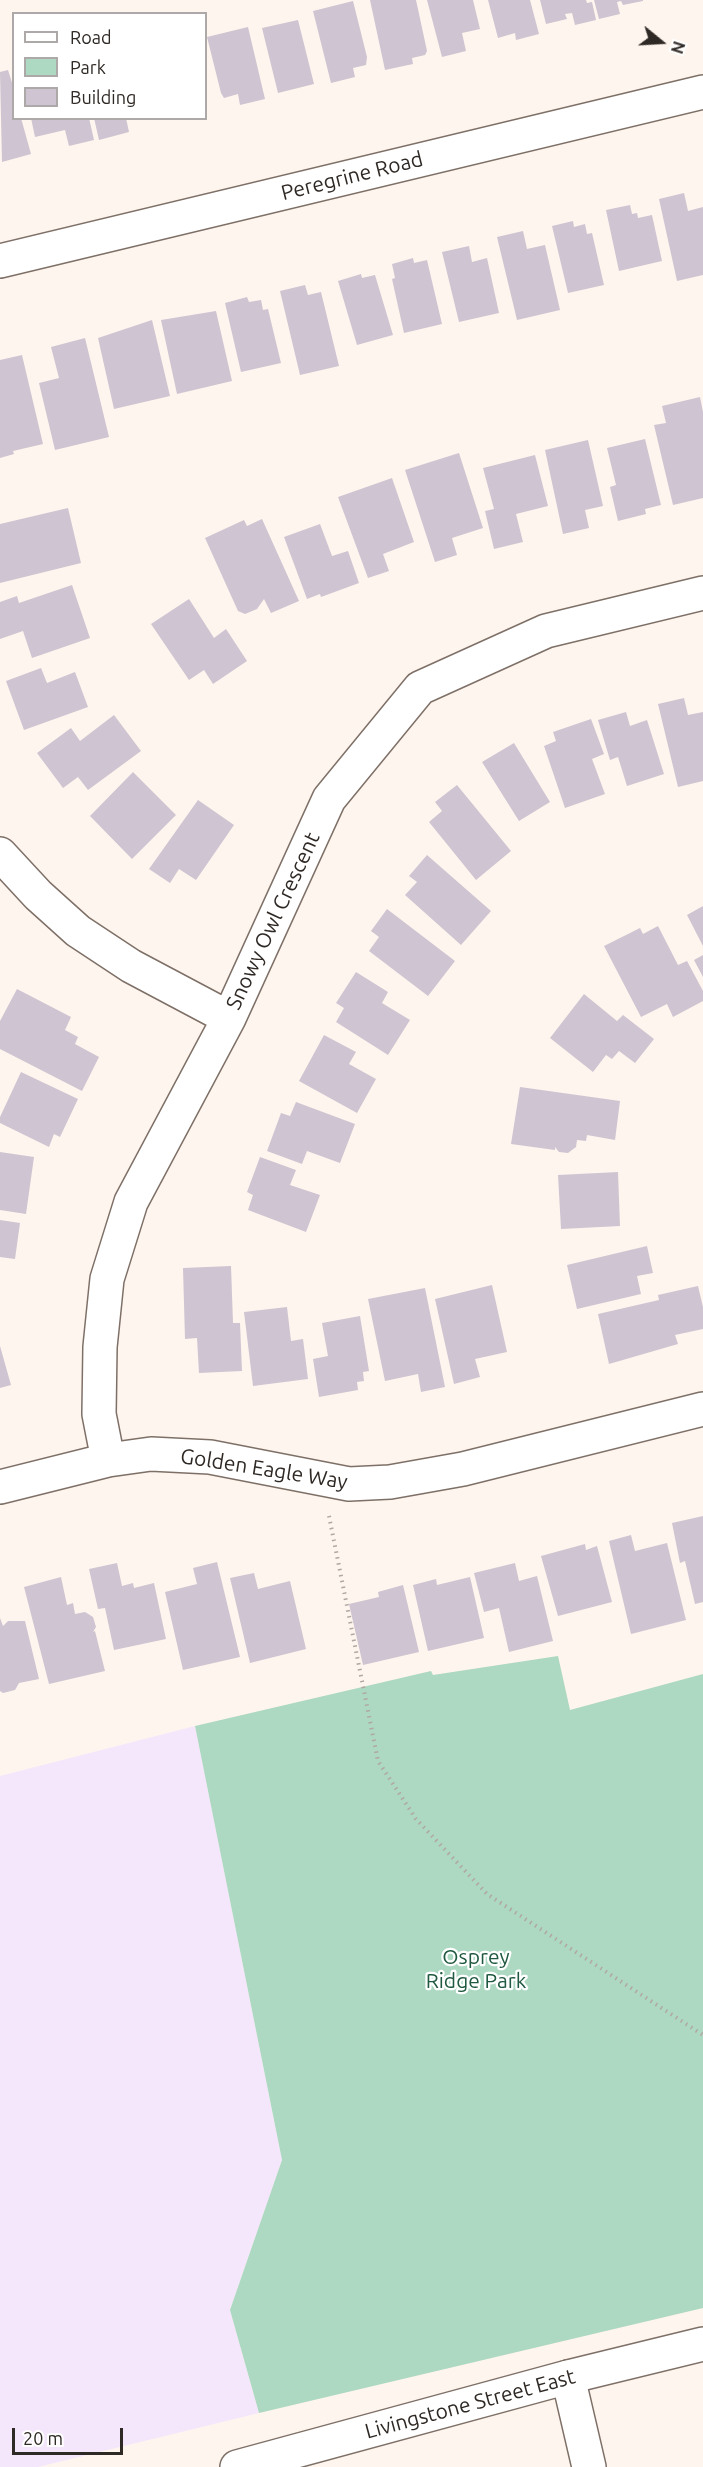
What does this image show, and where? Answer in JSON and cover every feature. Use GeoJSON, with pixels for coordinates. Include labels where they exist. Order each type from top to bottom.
{"type":"FeatureCollection","features":[{"type":"Feature","properties":{"kind":"street","name":"Peregrine Road"},"geometry":{"type":"LineString","coordinates":[[0,261],[703,92]]}},
{"type":"Feature","properties":{"kind":"street","name":"Snowy Owl Crescent"},"geometry":{"type":"LineString","coordinates":[[108,1460],[99,1414],[100,1347],[107,1279],[131,1202],[229,1018],[329,799],[420,688],[546,631],[703,593]]}},
{"type":"Feature","properties":{"kind":"street"},"geometry":{"type":"LineString","coordinates":[[0,854],[38,895],[78,931],[131,966],[229,1018]]}},
{"type":"Feature","properties":{"kind":"street","name":"Golden Eagle Way"},"geometry":{"type":"LineString","coordinates":[[0,1487],[108,1460],[151,1454],[210,1457],[349,1484],[390,1482],[463,1469],[703,1409]]}},
{"type":"Feature","properties":{"kind":"street","name":"Livingstone Street East"},"geometry":{"type":"LineString","coordinates":[[237,2467],[568,2377],[703,2344]]}},
{"type":"Feature","properties":{"kind":"street"},"geometry":{"type":"LineString","coordinates":[[568,2377],[589,2467]]}},
{"type":"Feature","properties":{"kind":"path"},"geometry":{"type":"LineString","coordinates":[[321,1477],[378,1761],[416,1820],[487,1894],[703,2036]]}},
{"type":"Feature","properties":{"kind":"shaded area"},"geometry":{"type":"Polygon","coordinates":[[[195,1726],[282,2160],[230,2310],[259,2413],[38,2467],[0,2467],[0,1776],[195,1726]]]}},
{"type":"Feature","properties":{"kind":"green space","name":"Osprey Ridge Park"},"geometry":{"type":"Polygon","coordinates":[[[558,1656],[570,1710],[703,1674],[703,2308],[259,2413],[230,2310],[282,2160],[195,1726],[431,1671],[433,1675],[558,1656]]]}},
{"type":"Feature","properties":{"kind":"building"},"geometry":{"type":"Polygon","coordinates":[[[370,0],[416,0],[427,51],[425,55],[412,58],[413,64],[385,70],[370,0]]]}},
{"type":"Feature","properties":{"kind":"building"},"geometry":{"type":"Polygon","coordinates":[[[427,0],[473,0],[480,29],[462,33],[466,51],[442,57],[427,0]]]}},
{"type":"Feature","properties":{"kind":"building"},"geometry":{"type":"Polygon","coordinates":[[[488,0],[530,0],[539,34],[516,40],[515,33],[498,38],[488,0]]]}},
{"type":"Feature","properties":{"kind":"building"},"geometry":{"type":"Polygon","coordinates":[[[540,0],[592,2],[596,20],[575,25],[572,13],[565,14],[567,19],[546,24],[540,0]]]}},
{"type":"Feature","properties":{"kind":"building"},"geometry":{"type":"Polygon","coordinates":[[[594,0],[643,1],[623,5],[621,1],[617,2],[620,14],[599,19],[594,0]]]}},
{"type":"Feature","properties":{"kind":"building"},"geometry":{"type":"Polygon","coordinates":[[[353,1],[367,57],[366,65],[353,68],[355,77],[331,83],[313,11],[353,1]]]}},
{"type":"Feature","properties":{"kind":"building"},"geometry":{"type":"Polygon","coordinates":[[[298,20],[314,84],[278,93],[262,28],[298,20]]]}},
{"type":"Feature","properties":{"kind":"building"},"geometry":{"type":"Polygon","coordinates":[[[248,27],[265,99],[240,105],[238,94],[224,98],[221,93],[207,37],[248,27]]]}},
{"type":"Feature","properties":{"kind":"building"},"geometry":{"type":"Polygon","coordinates":[[[8,70],[12,83],[12,120],[22,120],[31,154],[2,162],[0,72],[8,70]]]}},
{"type":"Feature","properties":{"kind":"building"},"geometry":{"type":"Polygon","coordinates":[[[31,120],[89,120],[94,140],[69,146],[65,130],[35,137],[31,120]]]}},
{"type":"Feature","properties":{"kind":"building"},"geometry":{"type":"Polygon","coordinates":[[[94,120],[126,120],[129,132],[99,140],[94,120]]]}},
{"type":"Feature","properties":{"kind":"building"},"geometry":{"type":"Polygon","coordinates":[[[684,193],[688,211],[703,207],[703,275],[677,281],[659,199],[684,193]]]}},
{"type":"Feature","properties":{"kind":"building"},"geometry":{"type":"Polygon","coordinates":[[[630,205],[632,214],[637,213],[638,218],[652,215],[662,261],[619,271],[606,210],[630,205]]]}},
{"type":"Feature","properties":{"kind":"building"},"geometry":{"type":"Polygon","coordinates":[[[573,221],[574,227],[585,224],[587,234],[592,233],[604,285],[568,293],[552,226],[573,221]]]}},
{"type":"Feature","properties":{"kind":"building"},"geometry":{"type":"Polygon","coordinates":[[[523,231],[527,249],[545,245],[560,310],[517,320],[497,237],[523,231]]]}},
{"type":"Feature","properties":{"kind":"building"},"geometry":{"type":"Polygon","coordinates":[[[469,246],[472,262],[487,258],[499,313],[459,322],[442,252],[469,246]]]}},
{"type":"Feature","properties":{"kind":"building"},"geometry":{"type":"Polygon","coordinates":[[[413,258],[414,263],[427,260],[442,324],[404,333],[392,279],[395,278],[392,264],[413,258]]]}},
{"type":"Feature","properties":{"kind":"building"},"geometry":{"type":"Polygon","coordinates":[[[361,274],[362,278],[375,275],[393,335],[357,345],[338,281],[361,274]]]}},
{"type":"Feature","properties":{"kind":"building"},"geometry":{"type":"Polygon","coordinates":[[[305,285],[308,295],[321,292],[339,366],[300,375],[280,291],[305,285]]]}},
{"type":"Feature","properties":{"kind":"building"},"geometry":{"type":"Polygon","coordinates":[[[247,297],[249,302],[261,300],[263,310],[268,309],[281,363],[241,372],[225,303],[247,297]]]}},
{"type":"Feature","properties":{"kind":"building"},"geometry":{"type":"Polygon","coordinates":[[[216,311],[232,381],[177,394],[161,320],[216,311]]]}},
{"type":"Feature","properties":{"kind":"building"},"geometry":{"type":"Polygon","coordinates":[[[152,320],[170,396],[114,409],[98,338],[152,320]]]}},
{"type":"Feature","properties":{"kind":"building"},"geometry":{"type":"Polygon","coordinates":[[[85,338],[109,437],[55,450],[39,383],[59,378],[51,347],[85,338]]]}},
{"type":"Feature","properties":{"kind":"building"},"geometry":{"type":"Polygon","coordinates":[[[22,355],[43,444],[13,451],[14,454],[0,458],[0,360],[22,355]]]}},
{"type":"Feature","properties":{"kind":"building"},"geometry":{"type":"Polygon","coordinates":[[[700,397],[703,412],[703,498],[673,505],[654,425],[666,423],[662,406],[700,397]]]}},
{"type":"Feature","properties":{"kind":"building"},"geometry":{"type":"Polygon","coordinates":[[[645,439],[661,505],[645,509],[646,514],[618,521],[610,487],[616,485],[607,448],[645,439]]]}},
{"type":"Feature","properties":{"kind":"building"},"geometry":{"type":"Polygon","coordinates":[[[588,440],[603,506],[585,510],[589,528],[563,534],[545,450],[588,440]]]}},
{"type":"Feature","properties":{"kind":"building"},"geometry":{"type":"Polygon","coordinates":[[[459,453],[483,528],[452,538],[457,555],[435,562],[405,470],[459,453]]]}},
{"type":"Feature","properties":{"kind":"building"},"geometry":{"type":"Polygon","coordinates":[[[535,455],[548,506],[516,514],[523,542],[494,549],[485,511],[494,509],[483,468],[535,455]]]}},
{"type":"Feature","properties":{"kind":"building"},"geometry":{"type":"Polygon","coordinates":[[[392,478],[414,542],[383,554],[389,571],[368,578],[338,497],[392,478]]]}},
{"type":"Feature","properties":{"kind":"building"},"geometry":{"type":"Polygon","coordinates":[[[68,508],[81,563],[0,583],[0,524],[68,508]]]}},
{"type":"Feature","properties":{"kind":"building"},"geometry":{"type":"Polygon","coordinates":[[[262,519],[299,601],[271,613],[264,599],[257,609],[245,614],[238,611],[205,538],[244,520],[247,526],[262,519]]]}},
{"type":"Feature","properties":{"kind":"building"},"geometry":{"type":"Polygon","coordinates":[[[320,524],[332,556],[348,551],[359,583],[321,597],[320,594],[307,599],[284,537],[320,524]]]}},
{"type":"Feature","properties":{"kind":"building"},"geometry":{"type":"Polygon","coordinates":[[[72,585],[90,638],[32,658],[23,631],[0,639],[0,602],[17,596],[19,603],[72,585]]]}},
{"type":"Feature","properties":{"kind":"building"},"geometry":{"type":"Polygon","coordinates":[[[189,599],[214,638],[226,629],[247,661],[213,684],[204,670],[189,680],[151,624],[189,599]]]}},
{"type":"Feature","properties":{"kind":"building"},"geometry":{"type":"Polygon","coordinates":[[[41,668],[47,683],[75,672],[88,707],[24,730],[6,681],[41,668]]]}},
{"type":"Feature","properties":{"kind":"building"},"geometry":{"type":"Polygon","coordinates":[[[684,698],[688,715],[703,712],[703,781],[678,787],[658,704],[684,698]]]}},
{"type":"Feature","properties":{"kind":"building"},"geometry":{"type":"Polygon","coordinates":[[[626,712],[630,726],[647,720],[664,774],[627,786],[618,757],[610,760],[598,720],[626,712]]]}},
{"type":"Feature","properties":{"kind":"building"},"geometry":{"type":"Polygon","coordinates":[[[114,715],[141,751],[88,790],[78,777],[63,788],[37,753],[71,728],[80,741],[114,715]]]}},
{"type":"Feature","properties":{"kind":"building"},"geometry":{"type":"Polygon","coordinates":[[[591,719],[604,754],[592,759],[605,794],[565,808],[544,746],[556,741],[553,732],[591,719]]]}},
{"type":"Feature","properties":{"kind":"building"},"geometry":{"type":"Polygon","coordinates":[[[514,743],[550,802],[519,821],[482,762],[514,743]]]}},
{"type":"Feature","properties":{"kind":"building"},"geometry":{"type":"Polygon","coordinates":[[[133,772],[176,815],[132,859],[90,816],[133,772]]]}},
{"type":"Feature","properties":{"kind":"building"},"geometry":{"type":"Polygon","coordinates":[[[457,785],[511,851],[476,880],[429,822],[442,811],[435,802],[457,785]]]}},
{"type":"Feature","properties":{"kind":"building"},"geometry":{"type":"Polygon","coordinates":[[[198,800],[234,825],[196,880],[179,869],[170,883],[149,869],[198,800]]]}},
{"type":"Feature","properties":{"kind":"building"},"geometry":{"type":"Polygon","coordinates":[[[427,855],[491,911],[461,945],[405,895],[417,882],[409,876],[427,855]]]}},
{"type":"Feature","properties":{"kind":"building"},"geometry":{"type":"Polygon","coordinates":[[[703,906],[703,946],[687,915],[703,906]]]}},
{"type":"Feature","properties":{"kind":"building"},"geometry":{"type":"Polygon","coordinates":[[[387,909],[455,961],[428,996],[369,951],[379,937],[371,931],[387,909]]]}},
{"type":"Feature","properties":{"kind":"building"},"geometry":{"type":"Polygon","coordinates":[[[658,926],[678,965],[687,961],[703,991],[703,1001],[673,1017],[667,1004],[641,1017],[604,946],[640,928],[643,934],[658,926]]]}},
{"type":"Feature","properties":{"kind":"building"},"geometry":{"type":"Polygon","coordinates":[[[703,955],[703,977],[694,960],[703,955]]]}},
{"type":"Feature","properties":{"kind":"building"},"geometry":{"type":"Polygon","coordinates":[[[356,972],[388,992],[382,1003],[410,1020],[388,1055],[336,1022],[344,1008],[336,1003],[356,972]]]}},
{"type":"Feature","properties":{"kind":"building"},"geometry":{"type":"Polygon","coordinates":[[[17,989],[71,1017],[65,1030],[78,1037],[75,1044],[99,1057],[82,1091],[0,1049],[0,1021],[17,989]]]}},
{"type":"Feature","properties":{"kind":"building"},"geometry":{"type":"Polygon","coordinates":[[[584,994],[617,1021],[623,1015],[654,1039],[635,1063],[619,1051],[612,1059],[606,1055],[593,1072],[550,1038],[584,994]]]}},
{"type":"Feature","properties":{"kind":"building"},"geometry":{"type":"Polygon","coordinates":[[[324,1035],[356,1052],[349,1064],[376,1079],[357,1113],[299,1081],[324,1035]]]}},
{"type":"Feature","properties":{"kind":"building"},"geometry":{"type":"Polygon","coordinates":[[[21,1072],[78,1099],[60,1137],[54,1134],[49,1147],[0,1123],[0,1117],[21,1072]]]}},
{"type":"Feature","properties":{"kind":"building"},"geometry":{"type":"Polygon","coordinates":[[[520,1087],[620,1101],[615,1140],[587,1135],[586,1141],[577,1140],[576,1147],[568,1153],[559,1152],[555,1147],[555,1150],[511,1144],[520,1087]]]}},
{"type":"Feature","properties":{"kind":"building"},"geometry":{"type":"Polygon","coordinates":[[[296,1102],[355,1124],[340,1163],[307,1151],[302,1164],[267,1151],[281,1113],[290,1116],[296,1102]]]}},
{"type":"Feature","properties":{"kind":"building"},"geometry":{"type":"Polygon","coordinates":[[[0,1152],[34,1157],[26,1214],[0,1210],[0,1152]]]}},
{"type":"Feature","properties":{"kind":"building"},"geometry":{"type":"Polygon","coordinates":[[[260,1157],[296,1170],[290,1185],[320,1195],[306,1232],[248,1210],[253,1195],[247,1192],[260,1157]]]}},
{"type":"Feature","properties":{"kind":"building"},"geometry":{"type":"Polygon","coordinates":[[[618,1172],[620,1226],[561,1229],[558,1175],[618,1172]]]}},
{"type":"Feature","properties":{"kind":"building"},"geometry":{"type":"Polygon","coordinates":[[[0,1220],[20,1223],[15,1259],[0,1257],[0,1220]]]}},
{"type":"Feature","properties":{"kind":"building"},"geometry":{"type":"Polygon","coordinates":[[[647,1246],[653,1273],[637,1276],[641,1294],[577,1309],[567,1265],[647,1246]]]}},
{"type":"Feature","properties":{"kind":"building"},"geometry":{"type":"Polygon","coordinates":[[[231,1266],[233,1323],[240,1323],[242,1371],[199,1373],[197,1338],[185,1339],[183,1268],[231,1266]]]}},
{"type":"Feature","properties":{"kind":"building"},"geometry":{"type":"Polygon","coordinates":[[[492,1285],[507,1352],[475,1359],[480,1377],[454,1384],[435,1299],[492,1285]]]}},
{"type":"Feature","properties":{"kind":"building"},"geometry":{"type":"Polygon","coordinates":[[[698,1286],[703,1307],[703,1329],[675,1335],[678,1344],[609,1364],[598,1314],[659,1300],[658,1295],[698,1286]]]}},
{"type":"Feature","properties":{"kind":"building"},"geometry":{"type":"Polygon","coordinates":[[[425,1288],[445,1387],[421,1392],[418,1374],[385,1381],[368,1299],[425,1288]]]}},
{"type":"Feature","properties":{"kind":"building"},"geometry":{"type":"Polygon","coordinates":[[[287,1307],[291,1341],[303,1339],[308,1379],[253,1386],[244,1312],[287,1307]]]}},
{"type":"Feature","properties":{"kind":"building"},"geometry":{"type":"Polygon","coordinates":[[[360,1316],[369,1371],[363,1372],[364,1381],[357,1382],[358,1390],[319,1397],[313,1359],[328,1356],[322,1323],[360,1316]]]}},
{"type":"Feature","properties":{"kind":"building"},"geometry":{"type":"Polygon","coordinates":[[[0,1346],[11,1385],[0,1388],[0,1346]]]}},
{"type":"Feature","properties":{"kind":"building"},"geometry":{"type":"Polygon","coordinates":[[[703,1516],[703,1602],[695,1604],[685,1561],[680,1563],[672,1523],[703,1516]]]}},
{"type":"Feature","properties":{"kind":"building"},"geometry":{"type":"Polygon","coordinates":[[[631,1535],[635,1551],[667,1543],[686,1620],[631,1634],[609,1541],[631,1535]]]}},
{"type":"Feature","properties":{"kind":"building"},"geometry":{"type":"Polygon","coordinates":[[[585,1544],[586,1550],[597,1546],[612,1602],[558,1616],[541,1556],[585,1544]]]}},
{"type":"Feature","properties":{"kind":"building"},"geometry":{"type":"Polygon","coordinates":[[[217,1562],[240,1657],[183,1670],[165,1592],[197,1584],[193,1568],[217,1562]]]}},
{"type":"Feature","properties":{"kind":"building"},"geometry":{"type":"Polygon","coordinates":[[[117,1563],[122,1586],[133,1583],[134,1588],[154,1583],[166,1639],[114,1650],[105,1608],[98,1609],[89,1569],[117,1563]]]}},
{"type":"Feature","properties":{"kind":"building"},"geometry":{"type":"Polygon","coordinates":[[[515,1563],[519,1581],[537,1576],[553,1641],[509,1652],[499,1608],[484,1612],[474,1573],[515,1563]]]}},
{"type":"Feature","properties":{"kind":"building"},"geometry":{"type":"Polygon","coordinates":[[[254,1573],[258,1589],[290,1581],[306,1649],[250,1663],[230,1578],[254,1573]]]}},
{"type":"Feature","properties":{"kind":"building"},"geometry":{"type":"Polygon","coordinates":[[[61,1577],[67,1605],[73,1603],[75,1614],[85,1612],[93,1617],[96,1627],[93,1632],[95,1631],[105,1671],[49,1684],[24,1587],[61,1577]]]}},
{"type":"Feature","properties":{"kind":"building"},"geometry":{"type":"Polygon","coordinates":[[[470,1577],[484,1638],[428,1651],[413,1585],[436,1579],[437,1585],[470,1577]]]}},
{"type":"Feature","properties":{"kind":"building"},"geometry":{"type":"Polygon","coordinates":[[[403,1585],[419,1652],[363,1665],[349,1604],[379,1597],[378,1592],[403,1585]]]}},
{"type":"Feature","properties":{"kind":"building"},"geometry":{"type":"Polygon","coordinates":[[[0,1618],[3,1626],[8,1621],[25,1621],[39,1679],[19,1683],[15,1690],[3,1693],[0,1691],[0,1618]]]}}]}
